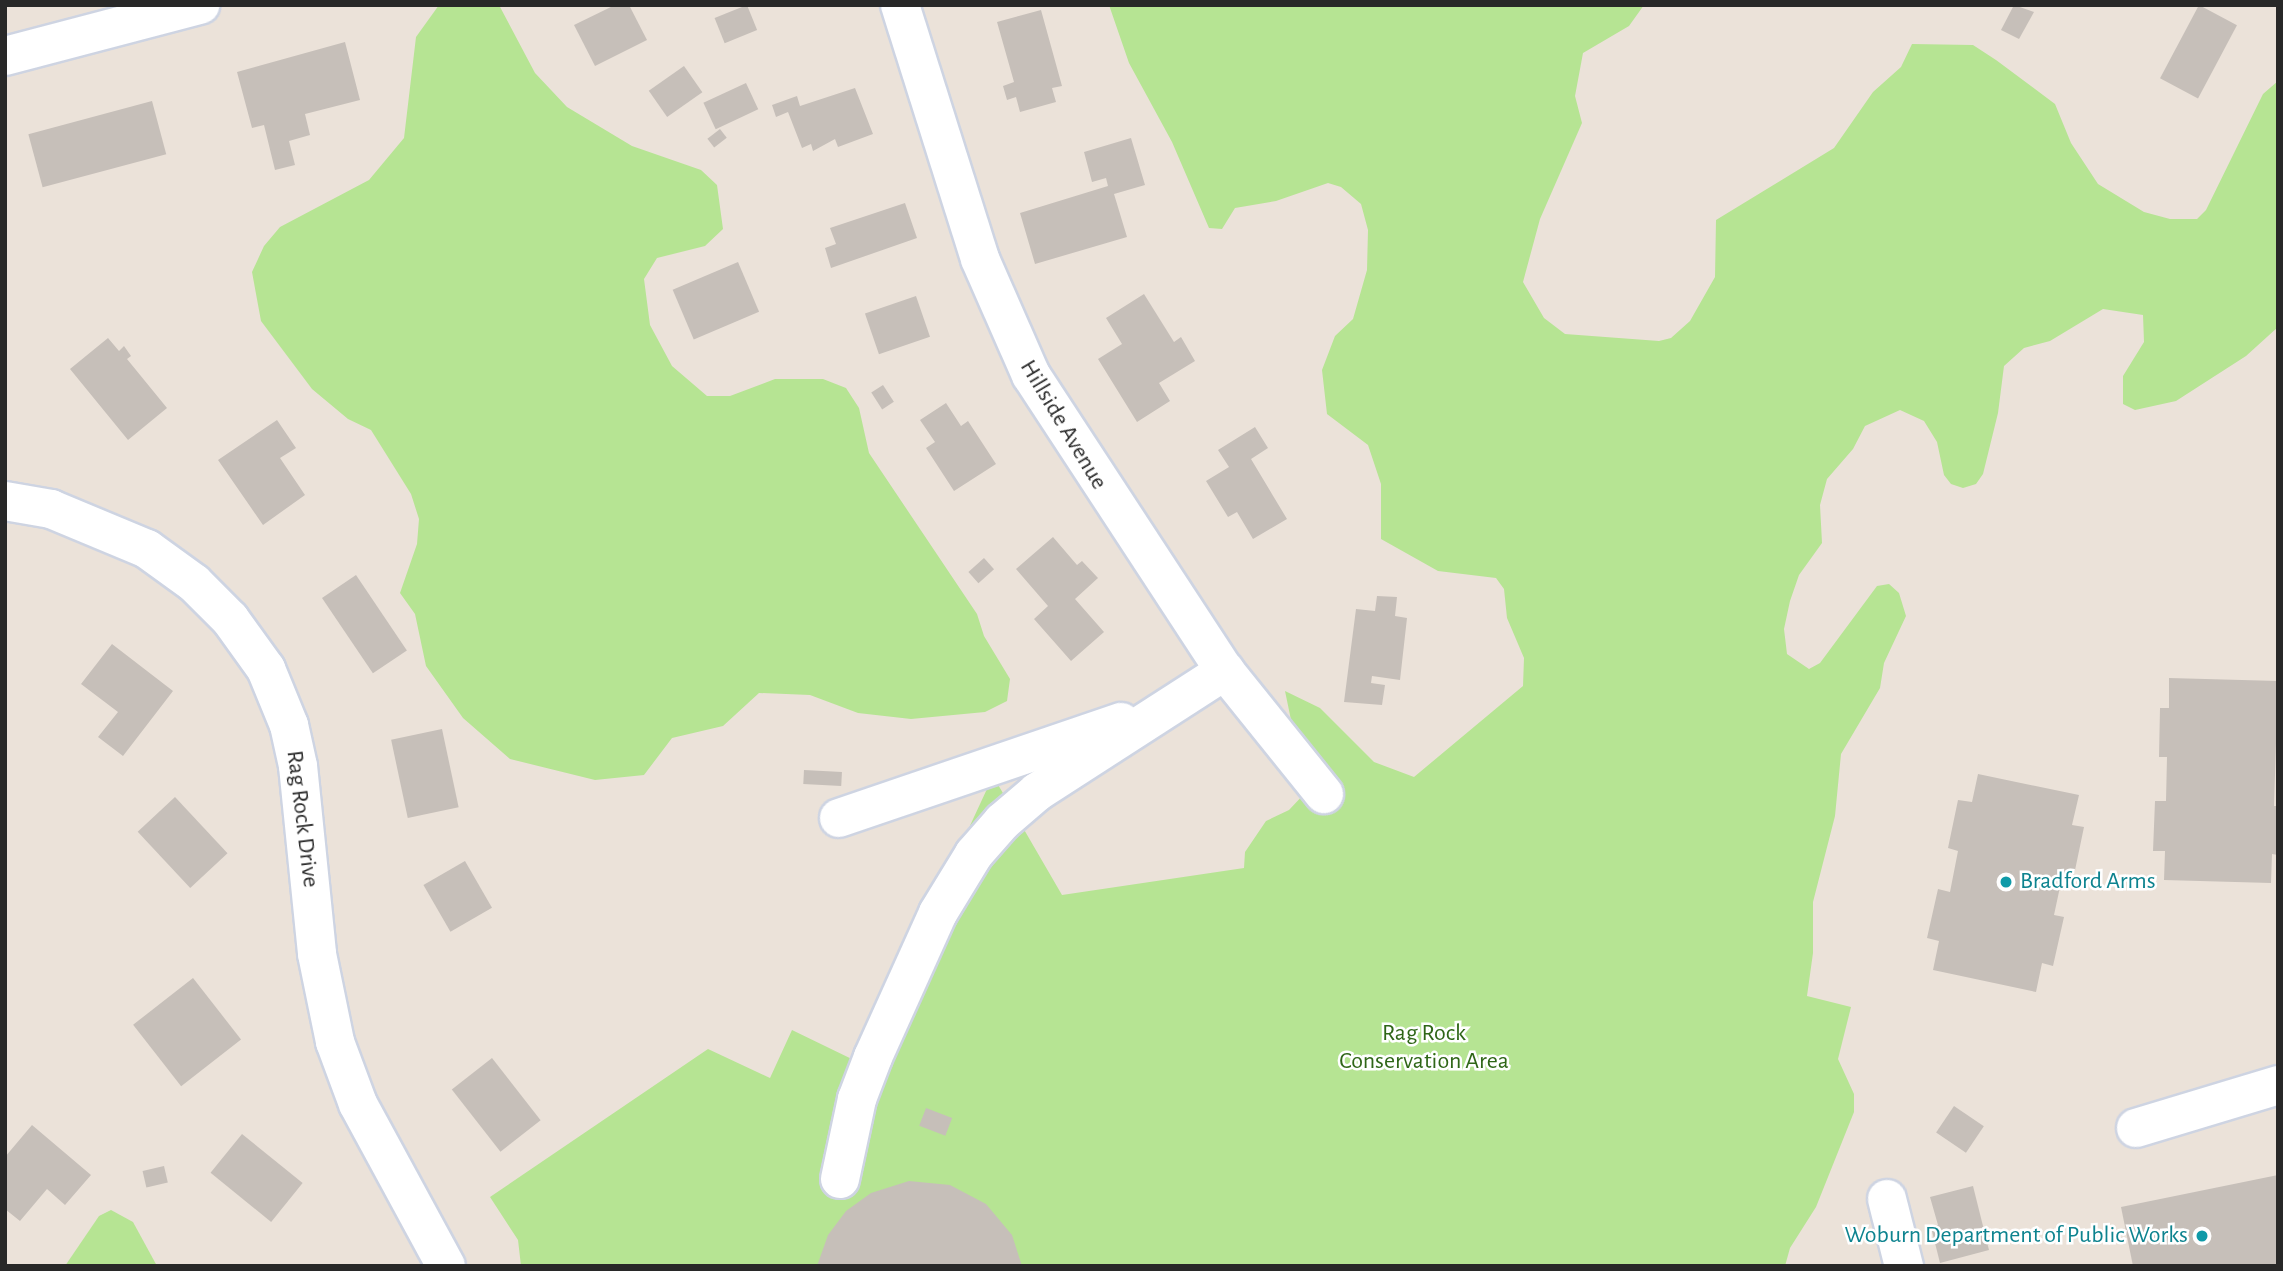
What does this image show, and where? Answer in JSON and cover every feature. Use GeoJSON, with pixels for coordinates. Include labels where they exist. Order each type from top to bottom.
{"type":"FeatureCollection","features":[{"type":"Feature","properties":{"kind":"street"},"geometry":{"type":"LineString","coordinates":[[5,56],[200,5]]}},
{"type":"Feature","properties":{"kind":"street","name":"Hillside Avenue"},"geometry":{"type":"LineString","coordinates":[[900,5],[976,246],[1014,341],[1073,445],[1225,671],[1324,794]]}},
{"type":"Feature","properties":{"kind":"street","name":"Rag Rock Drive"},"geometry":{"type":"LineString","coordinates":[[5,501],[51,509],[99,525],[147,549],[194,583],[230,620],[267,669],[289,725],[298,766],[317,954],[335,1042],[358,1104],[446,1266]]}},
{"type":"Feature","properties":{"kind":"street"},"geometry":{"type":"LineString","coordinates":[[840,1179],[857,1099],[873,1057],[938,913],[974,854],[1002,822],[1037,792],[1225,671]]}},
{"type":"Feature","properties":{"kind":"street"},"geometry":{"type":"LineString","coordinates":[[839,818],[1179,702]]}},
{"type":"Feature","properties":{"kind":"street"},"geometry":{"type":"LineString","coordinates":[[2136,1128],[2278,1085]]}},
{"type":"Feature","properties":{"kind":"street"},"geometry":{"type":"LineString","coordinates":[[1887,1199],[1904,1266]]}},
{"type":"Feature","properties":{"kind":"green space"},"geometry":{"type":"Polygon","coordinates":[[[439,5],[499,5],[535,73],[567,107],[632,146],[701,170],[717,185],[723,229],[705,246],[657,258],[644,279],[650,325],[672,366],[707,396],[730,396],[775,379],[823,379],[846,388],[859,408],[869,453],[977,614],[984,636],[1010,679],[1007,701],[985,712],[911,719],[858,713],[810,695],[759,693],[723,726],[672,738],[644,775],[595,780],[510,759],[463,718],[426,666],[415,614],[400,593],[417,544],[419,519],[411,494],[371,430],[348,419],[312,389],[261,321],[252,272],[264,246],[280,227],[369,180],[404,138],[416,37],[439,5]]]}},
{"type":"Feature","properties":{"kind":"green space","name":"Rag Rock Conservation Area"},"geometry":{"type":"Polygon","coordinates":[[[1109,5],[1644,5],[1629,26],[1583,53],[1575,96],[1582,123],[1540,219],[1523,282],[1544,318],[1565,334],[1659,341],[1671,338],[1690,321],[1715,277],[1716,220],[1834,148],[1873,92],[1901,67],[1912,44],[1973,45],[1996,60],[2055,104],[2071,143],[2098,184],[2144,212],[2170,219],[2197,219],[2206,210],[2263,94],[2278,81],[2278,327],[2246,356],[2176,401],[2135,410],[2123,404],[2123,376],[2144,342],[2143,315],[2103,309],[2050,341],[2024,348],[2004,366],[1998,413],[1983,474],[1976,484],[1963,488],[1951,484],[1944,475],[1937,442],[1924,421],[1900,410],[1865,426],[1853,449],[1827,479],[1820,505],[1822,543],[1799,575],[1790,601],[1784,629],[1787,654],[1809,669],[1820,663],[1877,586],[1889,584],[1899,593],[1906,616],[1884,663],[1880,688],[1841,754],[1835,816],[1813,902],[1813,953],[1807,996],[1851,1007],[1838,1059],[1854,1094],[1854,1112],[1816,1207],[1790,1248],[1785,1266],[521,1266],[518,1240],[490,1197],[708,1049],[770,1078],[792,1030],[860,1063],[993,776],[1062,895],[1244,868],[1245,852],[1266,821],[1289,810],[1306,792],[1285,691],[1320,708],[1374,762],[1414,777],[1523,686],[1524,658],[1507,618],[1504,589],[1496,578],[1438,571],[1381,539],[1381,484],[1368,445],[1327,414],[1322,370],[1335,336],[1353,319],[1367,270],[1368,230],[1361,204],[1341,187],[1328,183],[1276,201],[1235,208],[1222,229],[1209,228],[1172,142],[1129,63],[1109,5]]]}},
{"type":"Feature","properties":{"kind":"green space"},"geometry":{"type":"Polygon","coordinates":[[[111,1210],[133,1222],[157,1266],[65,1266],[99,1216],[111,1210]]]}},
{"type":"Feature","properties":{"kind":"building"},"geometry":{"type":"Polygon","coordinates":[[[615,5],[629,5],[647,40],[595,66],[574,25],[615,5]]]}},
{"type":"Feature","properties":{"kind":"building"},"geometry":{"type":"Polygon","coordinates":[[[747,5],[757,30],[725,43],[715,18],[747,5]]]}},
{"type":"Feature","properties":{"kind":"building"},"geometry":{"type":"Polygon","coordinates":[[[2014,5],[2034,12],[2019,39],[2001,30],[2014,5]]]}},
{"type":"Feature","properties":{"kind":"building"},"geometry":{"type":"Polygon","coordinates":[[[2199,5],[2237,25],[2198,98],[2160,78],[2199,5]]]}},
{"type":"Feature","properties":{"kind":"building"},"geometry":{"type":"Polygon","coordinates":[[[1041,10],[1062,86],[1052,88],[1056,102],[1020,112],[1016,97],[1007,100],[1003,86],[1014,82],[997,22],[1041,10]]]}},
{"type":"Feature","properties":{"kind":"building"},"geometry":{"type":"Polygon","coordinates":[[[345,42],[360,100],[305,114],[310,135],[289,141],[295,165],[275,170],[264,125],[252,128],[237,72],[345,42]]]}},
{"type":"Feature","properties":{"kind":"building"},"geometry":{"type":"Polygon","coordinates":[[[684,66],[702,92],[667,117],[649,91],[684,66]]]}},
{"type":"Feature","properties":{"kind":"building"},"geometry":{"type":"Polygon","coordinates":[[[746,83],[758,109],[716,129],[703,103],[746,83]]]}},
{"type":"Feature","properties":{"kind":"building"},"geometry":{"type":"Polygon","coordinates":[[[855,88],[873,134],[838,147],[835,139],[813,151],[811,144],[802,148],[788,112],[776,117],[772,105],[797,96],[800,106],[855,88]]]}},
{"type":"Feature","properties":{"kind":"building"},"geometry":{"type":"Polygon","coordinates":[[[152,101],[166,154],[43,187],[28,134],[152,101]]]}},
{"type":"Feature","properties":{"kind":"building"},"geometry":{"type":"Polygon","coordinates":[[[720,129],[727,138],[714,148],[707,139],[720,129]]]}},
{"type":"Feature","properties":{"kind":"building"},"geometry":{"type":"Polygon","coordinates":[[[1131,138],[1145,185],[1114,194],[1127,237],[1035,264],[1020,213],[1108,186],[1106,178],[1092,182],[1084,152],[1131,138]]]}},
{"type":"Feature","properties":{"kind":"building"},"geometry":{"type":"Polygon","coordinates":[[[905,203],[917,238],[831,268],[825,248],[836,244],[830,228],[905,203]]]}},
{"type":"Feature","properties":{"kind":"building"},"geometry":{"type":"Polygon","coordinates":[[[738,262],[759,312],[694,339],[673,290],[738,262]]]}},
{"type":"Feature","properties":{"kind":"building"},"geometry":{"type":"Polygon","coordinates":[[[1144,294],[1174,342],[1181,337],[1195,361],[1159,383],[1170,401],[1137,422],[1098,359],[1122,344],[1106,318],[1144,294]]]}},
{"type":"Feature","properties":{"kind":"building"},"geometry":{"type":"Polygon","coordinates":[[[916,296],[930,337],[879,354],[865,314],[916,296]]]}},
{"type":"Feature","properties":{"kind":"building"},"geometry":{"type":"Polygon","coordinates":[[[108,338],[119,351],[124,346],[131,356],[127,359],[167,408],[128,440],[70,369],[108,338]]]}},
{"type":"Feature","properties":{"kind":"building"},"geometry":{"type":"Polygon","coordinates":[[[883,385],[894,402],[882,409],[871,393],[883,385]]]}},
{"type":"Feature","properties":{"kind":"building"},"geometry":{"type":"Polygon","coordinates":[[[946,403],[961,426],[968,421],[996,464],[954,491],[926,448],[935,442],[920,420],[946,403]]]}},
{"type":"Feature","properties":{"kind":"building"},"geometry":{"type":"Polygon","coordinates":[[[277,420],[296,448],[280,458],[305,495],[263,525],[218,460],[277,420]]]}},
{"type":"Feature","properties":{"kind":"building"},"geometry":{"type":"Polygon","coordinates":[[[1255,427],[1268,448],[1251,459],[1287,519],[1253,539],[1237,512],[1228,517],[1206,481],[1229,467],[1218,450],[1255,427]]]}},
{"type":"Feature","properties":{"kind":"building"},"geometry":{"type":"Polygon","coordinates":[[[1053,537],[1077,565],[1082,561],[1098,578],[1075,599],[1104,632],[1071,661],[1034,619],[1048,606],[1016,569],[1053,537]]]}},
{"type":"Feature","properties":{"kind":"building"},"geometry":{"type":"Polygon","coordinates":[[[984,558],[994,569],[978,583],[968,572],[984,558]]]}},
{"type":"Feature","properties":{"kind":"building"},"geometry":{"type":"Polygon","coordinates":[[[356,575],[407,650],[373,673],[322,598],[356,575]]]}},
{"type":"Feature","properties":{"kind":"building"},"geometry":{"type":"Polygon","coordinates":[[[1377,596],[1397,597],[1395,616],[1407,618],[1400,680],[1372,676],[1371,683],[1385,685],[1382,705],[1344,702],[1356,609],[1375,611],[1377,596]]]}},
{"type":"Feature","properties":{"kind":"building"},"geometry":{"type":"Polygon","coordinates":[[[112,644],[173,691],[123,756],[98,737],[118,712],[81,684],[112,644]]]}},
{"type":"Feature","properties":{"kind":"building","name":"Bradford Arms"},"geometry":{"type":"Polygon","coordinates":[[[2169,678],[2278,681],[2274,806],[2278,806],[2278,855],[2272,854],[2271,883],[2164,880],[2165,851],[2153,851],[2155,801],[2166,801],[2167,757],[2159,757],[2160,708],[2169,708],[2169,678]]]}},
{"type":"Feature","properties":{"kind":"building"},"geometry":{"type":"Polygon","coordinates":[[[442,729],[459,807],[408,818],[391,740],[442,729]]]}},
{"type":"Feature","properties":{"kind":"building"},"geometry":{"type":"Polygon","coordinates":[[[804,770],[842,772],[841,786],[803,784],[804,770]]]}},
{"type":"Feature","properties":{"kind":"building","name":"Bradford Arms"},"geometry":{"type":"Polygon","coordinates":[[[1978,774],[2079,795],[2072,825],[2084,827],[2074,875],[2063,873],[2054,915],[2064,917],[2053,966],[2042,963],[2036,992],[1933,970],[1939,941],[1927,938],[1938,889],[1950,892],[1958,851],[1948,848],[1958,800],[1972,802],[1978,774]]]}},
{"type":"Feature","properties":{"kind":"building"},"geometry":{"type":"Polygon","coordinates":[[[175,797],[228,853],[190,888],[138,832],[175,797]]]}},
{"type":"Feature","properties":{"kind":"building"},"geometry":{"type":"Polygon","coordinates":[[[465,861],[492,908],[450,932],[423,885],[465,861]]]}},
{"type":"Feature","properties":{"kind":"building"},"geometry":{"type":"Polygon","coordinates":[[[193,978],[241,1039],[181,1086],[133,1025],[193,978]]]}},
{"type":"Feature","properties":{"kind":"building"},"geometry":{"type":"Polygon","coordinates":[[[492,1058],[541,1120],[500,1152],[452,1089],[492,1058]]]}},
{"type":"Feature","properties":{"kind":"building"},"geometry":{"type":"Polygon","coordinates":[[[1954,1106],[1984,1126],[1966,1153],[1936,1133],[1954,1106]]]}},
{"type":"Feature","properties":{"kind":"building"},"geometry":{"type":"Polygon","coordinates":[[[926,1108],[952,1118],[945,1136],[919,1126],[926,1108]]]}},
{"type":"Feature","properties":{"kind":"building"},"geometry":{"type":"Polygon","coordinates":[[[32,1125],[91,1175],[65,1205],[47,1189],[20,1221],[5,1209],[5,1157],[32,1125]]]}},
{"type":"Feature","properties":{"kind":"building"},"geometry":{"type":"Polygon","coordinates":[[[242,1134],[303,1183],[271,1222],[211,1173],[242,1134]]]}},
{"type":"Feature","properties":{"kind":"building"},"geometry":{"type":"Polygon","coordinates":[[[164,1166],[168,1183],[146,1188],[143,1171],[164,1166]]]}},
{"type":"Feature","properties":{"kind":"building","name":"Woburn Department of Public Works"},"geometry":{"type":"Polygon","coordinates":[[[2278,1175],[2278,1266],[2133,1266],[2121,1207],[2278,1175]]]}},
{"type":"Feature","properties":{"kind":"building"},"geometry":{"type":"Polygon","coordinates":[[[909,1181],[950,1185],[986,1204],[1012,1235],[1022,1266],[817,1266],[828,1235],[846,1211],[871,1193],[909,1181]]]}},
{"type":"Feature","properties":{"kind":"building"},"geometry":{"type":"Polygon","coordinates":[[[1973,1186],[1989,1250],[1940,1263],[1931,1227],[1938,1225],[1930,1197],[1973,1186]]]}},
{"type":"Feature","properties":{"kind":"place","name":"Bradford Arms"},"geometry":{"type":"Point","coordinates":[2006,882]}},
{"type":"Feature","properties":{"kind":"place","name":"Woburn Department of Public Works"},"geometry":{"type":"Point","coordinates":[2202,1236]}}]}
